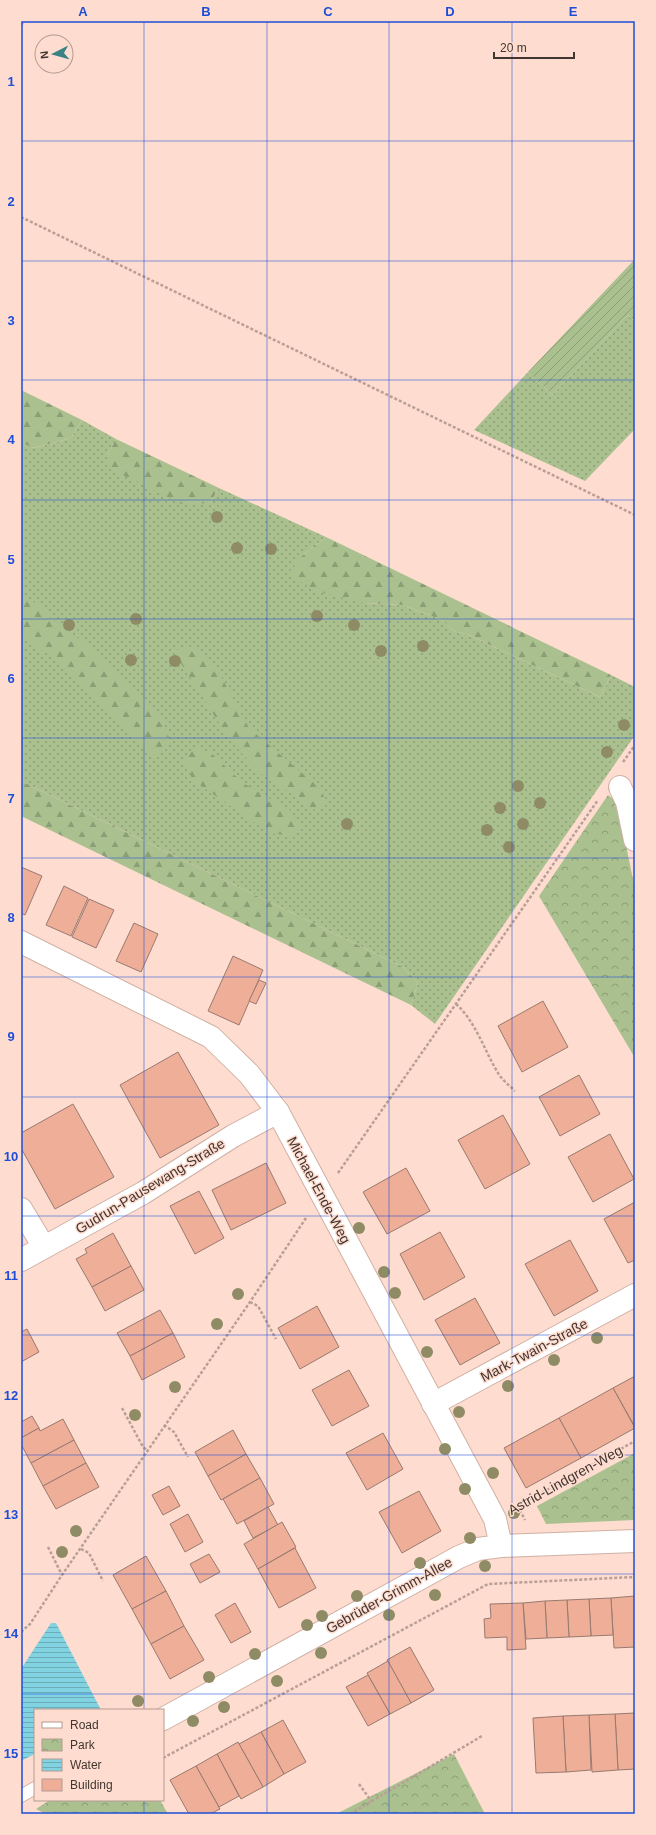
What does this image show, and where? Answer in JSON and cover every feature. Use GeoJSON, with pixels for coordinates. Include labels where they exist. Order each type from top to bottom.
{"type":"FeatureCollection","features":[{"type":"Feature","properties":{"kind":"street"},"geometry":{"type":"LineString","coordinates":[[614,783],[627,802],[635,840]]}},
{"type":"Feature","properties":{"kind":"street","name":"Michael-Ende-Weg"},"geometry":{"type":"LineString","coordinates":[[21,942],[211,1037],[249,1074],[278,1112],[495,1519],[501,1546]]}},
{"type":"Feature","properties":{"kind":"street","name":"Gudrun-Pausewang-Straße"},"geometry":{"type":"LineString","coordinates":[[21,1260],[143,1193],[233,1136],[278,1112]]}},
{"type":"Feature","properties":{"kind":"street"},"geometry":{"type":"LineString","coordinates":[[21,1209],[44,1247]]}},
{"type":"Feature","properties":{"kind":"street","name":"Mark-Twain-Straße"},"geometry":{"type":"LineString","coordinates":[[433,1404],[635,1295]]}},
{"type":"Feature","properties":{"kind":"street","name":"Gebrüder-Grimm-Allee"},"geometry":{"type":"LineString","coordinates":[[164,1717],[459,1557],[478,1549],[501,1546],[635,1540]]}},
{"type":"Feature","properties":{"kind":"lane"},"geometry":{"type":"LineString","coordinates":[[21,1796],[34,1789]]}},
{"type":"Feature","properties":{"kind":"path"},"geometry":{"type":"LineString","coordinates":[[21,24],[24,21]]}},
{"type":"Feature","properties":{"kind":"path"},"geometry":{"type":"LineString","coordinates":[[21,217],[635,515]]}},
{"type":"Feature","properties":{"kind":"path"},"geometry":{"type":"LineString","coordinates":[[21,1632],[30,1624],[164,1425],[456,1004],[614,783],[635,745]]}},
{"type":"Feature","properties":{"kind":"path"},"geometry":{"type":"LineString","coordinates":[[456,1004],[464,1010],[499,1075],[515,1091]]}},
{"type":"Feature","properties":{"kind":"path"},"geometry":{"type":"LineString","coordinates":[[250,1302],[258,1306],[276,1339]]}},
{"type":"Feature","properties":{"kind":"path"},"geometry":{"type":"LineString","coordinates":[[122,1408],[143,1447],[147,1450]]}},
{"type":"Feature","properties":{"kind":"path"},"geometry":{"type":"LineString","coordinates":[[164,1425],[174,1432],[188,1457]]}},
{"type":"Feature","properties":{"kind":"path","name":"Astrid-Lindgren-Weg"},"geometry":{"type":"LineString","coordinates":[[495,1519],[635,1441]]}},
{"type":"Feature","properties":{"kind":"path"},"geometry":{"type":"LineString","coordinates":[[48,1547],[62,1575]]}},
{"type":"Feature","properties":{"kind":"path"},"geometry":{"type":"LineString","coordinates":[[81,1549],[89,1553],[103,1581]]}},
{"type":"Feature","properties":{"kind":"path"},"geometry":{"type":"LineString","coordinates":[[164,1757],[488,1584],[635,1577]]}},
{"type":"Feature","properties":{"kind":"path"},"geometry":{"type":"LineString","coordinates":[[350,1814],[482,1736]]}},
{"type":"Feature","properties":{"kind":"path"},"geometry":{"type":"LineString","coordinates":[[359,1784],[372,1802]]}},
{"type":"Feature","properties":{"kind":"green space"},"geometry":{"type":"Polygon","coordinates":[[[635,259],[635,322],[628,315],[552,395],[528,372],[635,259]]]}},
{"type":"Feature","properties":{"kind":"green space"},"geometry":{"type":"Polygon","coordinates":[[[628,315],[635,322],[635,429],[585,481],[474,430],[528,372],[552,395],[628,315]]]}},
{"type":"Feature","properties":{"kind":"green space"},"geometry":{"type":"Polygon","coordinates":[[[21,390],[82,420],[71,438],[34,448],[21,443],[21,390]]]}},
{"type":"Feature","properties":{"kind":"green space"},"geometry":{"type":"Polygon","coordinates":[[[82,420],[116,439],[108,454],[210,503],[219,488],[326,537],[303,555],[365,603],[403,605],[442,620],[454,631],[469,635],[600,697],[611,675],[635,687],[635,735],[435,1024],[411,1005],[418,983],[403,967],[21,781],[21,443],[34,448],[71,438],[82,420]]]}},
{"type":"Feature","properties":{"kind":"green space"},"geometry":{"type":"Polygon","coordinates":[[[116,439],[219,488],[210,503],[182,504],[110,469],[108,454],[116,439]]]}},
{"type":"Feature","properties":{"kind":"green space"},"geometry":{"type":"Polygon","coordinates":[[[326,537],[611,675],[600,697],[469,635],[454,631],[442,620],[403,605],[365,603],[315,591],[288,573],[303,555],[326,537]]]}},
{"type":"Feature","properties":{"kind":"green space"},"geometry":{"type":"Polygon","coordinates":[[[21,594],[42,607],[52,620],[85,643],[162,719],[170,740],[165,750],[155,756],[130,734],[56,659],[21,638],[21,594]]]}},
{"type":"Feature","properties":{"kind":"green space"},"geometry":{"type":"Polygon","coordinates":[[[189,646],[203,654],[222,678],[249,728],[322,790],[326,805],[313,810],[257,771],[228,737],[173,651],[189,646]]]}},
{"type":"Feature","properties":{"kind":"green space"},"geometry":{"type":"Polygon","coordinates":[[[196,746],[211,753],[243,783],[290,810],[300,825],[292,836],[270,833],[194,781],[182,761],[196,746]]]}},
{"type":"Feature","properties":{"kind":"green space"},"geometry":{"type":"Polygon","coordinates":[[[21,781],[403,967],[418,983],[411,1005],[21,816],[21,781]]]}},
{"type":"Feature","properties":{"kind":"green space"},"geometry":{"type":"Polygon","coordinates":[[[608,795],[617,802],[635,889],[635,1058],[539,896],[608,795]]]}},
{"type":"Feature","properties":{"kind":"green space"},"geometry":{"type":"Polygon","coordinates":[[[635,1453],[635,1520],[546,1524],[537,1506],[635,1453]]]}},
{"type":"Feature","properties":{"kind":"green space"},"geometry":{"type":"Polygon","coordinates":[[[454,1754],[485,1814],[336,1814],[454,1754]]]}},
{"type":"Feature","properties":{"kind":"green space"},"geometry":{"type":"Polygon","coordinates":[[[48,1801],[161,1801],[168,1814],[46,1814],[36,1809],[48,1801]]]}},
{"type":"Feature","properties":{"kind":"water"},"geometry":{"type":"Polygon","coordinates":[[[51,1623],[56,1623],[100,1709],[34,1709],[34,1754],[21,1761],[21,1669],[51,1623]]]}},
{"type":"Feature","properties":{"kind":"building"},"geometry":{"type":"Polygon","coordinates":[[[21,867],[42,876],[25,915],[21,913],[21,867]]]}},
{"type":"Feature","properties":{"kind":"building"},"geometry":{"type":"Polygon","coordinates":[[[64,886],[88,898],[71,936],[46,925],[64,886]]]}},
{"type":"Feature","properties":{"kind":"building"},"geometry":{"type":"Polygon","coordinates":[[[89,899],[114,910],[96,948],[72,937],[89,899]]]}},
{"type":"Feature","properties":{"kind":"building"},"geometry":{"type":"Polygon","coordinates":[[[134,923],[158,934],[141,972],[116,961],[134,923]]]}},
{"type":"Feature","properties":{"kind":"building"},"geometry":{"type":"Polygon","coordinates":[[[233,956],[263,970],[239,1025],[208,1011],[233,956]]]}},
{"type":"Feature","properties":{"kind":"building"},"geometry":{"type":"Polygon","coordinates":[[[259,980],[266,983],[256,1004],[249,1001],[259,980]]]}},
{"type":"Feature","properties":{"kind":"building"},"geometry":{"type":"Polygon","coordinates":[[[543,1001],[568,1047],[522,1072],[498,1026],[543,1001]]]}},
{"type":"Feature","properties":{"kind":"building"},"geometry":{"type":"Polygon","coordinates":[[[178,1052],[219,1125],[160,1158],[120,1085],[178,1052]]]}},
{"type":"Feature","properties":{"kind":"building"},"geometry":{"type":"Polygon","coordinates":[[[579,1075],[600,1114],[560,1136],[539,1097],[579,1075]]]}},
{"type":"Feature","properties":{"kind":"building"},"geometry":{"type":"Polygon","coordinates":[[[73,1104],[114,1177],[55,1209],[21,1148],[21,1133],[73,1104]]]}},
{"type":"Feature","properties":{"kind":"building"},"geometry":{"type":"Polygon","coordinates":[[[503,1115],[530,1164],[485,1189],[458,1140],[503,1115]]]}},
{"type":"Feature","properties":{"kind":"building"},"geometry":{"type":"Polygon","coordinates":[[[610,1134],[634,1179],[593,1202],[568,1157],[610,1134]]]}},
{"type":"Feature","properties":{"kind":"building"},"geometry":{"type":"Polygon","coordinates":[[[266,1163],[286,1203],[231,1230],[212,1190],[266,1163]]]}},
{"type":"Feature","properties":{"kind":"building"},"geometry":{"type":"Polygon","coordinates":[[[406,1168],[430,1211],[387,1234],[363,1192],[406,1168]]]}},
{"type":"Feature","properties":{"kind":"building"},"geometry":{"type":"Polygon","coordinates":[[[199,1191],[224,1238],[195,1254],[170,1206],[199,1191]]]}},
{"type":"Feature","properties":{"kind":"building"},"geometry":{"type":"Polygon","coordinates":[[[635,1202],[635,1260],[628,1263],[604,1219],[635,1202]]]}},
{"type":"Feature","properties":{"kind":"building"},"geometry":{"type":"Polygon","coordinates":[[[440,1232],[465,1277],[424,1300],[400,1254],[440,1232]]]}},
{"type":"Feature","properties":{"kind":"building"},"geometry":{"type":"Polygon","coordinates":[[[113,1233],[131,1266],[92,1287],[76,1259],[87,1253],[85,1249],[113,1233]]]}},
{"type":"Feature","properties":{"kind":"building"},"geometry":{"type":"Polygon","coordinates":[[[570,1240],[598,1291],[554,1316],[525,1264],[570,1240]]]}},
{"type":"Feature","properties":{"kind":"building"},"geometry":{"type":"Polygon","coordinates":[[[131,1266],[144,1290],[105,1311],[92,1287],[131,1266]]]}},
{"type":"Feature","properties":{"kind":"building"},"geometry":{"type":"Polygon","coordinates":[[[475,1298],[500,1343],[460,1365],[435,1320],[475,1298]]]}},
{"type":"Feature","properties":{"kind":"building"},"geometry":{"type":"Polygon","coordinates":[[[317,1306],[339,1347],[300,1369],[278,1328],[317,1306]]]}},
{"type":"Feature","properties":{"kind":"building"},"geometry":{"type":"Polygon","coordinates":[[[160,1310],[173,1333],[130,1356],[117,1333],[160,1310]]]}},
{"type":"Feature","properties":{"kind":"building"},"geometry":{"type":"Polygon","coordinates":[[[27,1329],[39,1352],[21,1362],[21,1332],[27,1329]]]}},
{"type":"Feature","properties":{"kind":"building"},"geometry":{"type":"Polygon","coordinates":[[[173,1333],[185,1357],[142,1380],[130,1356],[173,1333]]]}},
{"type":"Feature","properties":{"kind":"building"},"geometry":{"type":"Polygon","coordinates":[[[349,1370],[369,1406],[332,1426],[312,1390],[349,1370]]]}},
{"type":"Feature","properties":{"kind":"building"},"geometry":{"type":"Polygon","coordinates":[[[635,1376],[635,1427],[613,1388],[635,1376]]]}},
{"type":"Feature","properties":{"kind":"building"},"geometry":{"type":"Polygon","coordinates":[[[613,1388],[635,1428],[581,1458],[559,1418],[613,1388]]]}},
{"type":"Feature","properties":{"kind":"building"},"geometry":{"type":"Polygon","coordinates":[[[32,1416],[39,1428],[21,1438],[21,1422],[32,1416]]]}},
{"type":"Feature","properties":{"kind":"building"},"geometry":{"type":"Polygon","coordinates":[[[559,1418],[581,1458],[526,1488],[504,1448],[559,1418]]]}},
{"type":"Feature","properties":{"kind":"building"},"geometry":{"type":"Polygon","coordinates":[[[63,1419],[74,1440],[31,1463],[21,1444],[21,1438],[39,1428],[40,1431],[63,1419]]]}},
{"type":"Feature","properties":{"kind":"building"},"geometry":{"type":"Polygon","coordinates":[[[233,1430],[246,1454],[208,1476],[195,1452],[233,1430]]]}},
{"type":"Feature","properties":{"kind":"building"},"geometry":{"type":"Polygon","coordinates":[[[383,1433],[403,1469],[367,1490],[346,1453],[383,1433]]]}},
{"type":"Feature","properties":{"kind":"building"},"geometry":{"type":"Polygon","coordinates":[[[74,1440],[86,1463],[43,1486],[31,1463],[74,1440]]]}},
{"type":"Feature","properties":{"kind":"building"},"geometry":{"type":"Polygon","coordinates":[[[246,1454],[260,1478],[221,1500],[208,1476],[246,1454]]]}},
{"type":"Feature","properties":{"kind":"building"},"geometry":{"type":"Polygon","coordinates":[[[86,1463],[99,1487],[56,1509],[43,1486],[86,1463]]]}},
{"type":"Feature","properties":{"kind":"building"},"geometry":{"type":"Polygon","coordinates":[[[260,1478],[274,1504],[237,1524],[223,1499],[260,1478]]]}},
{"type":"Feature","properties":{"kind":"building"},"geometry":{"type":"Polygon","coordinates":[[[169,1486],[180,1506],[163,1515],[152,1495],[169,1486]]]}},
{"type":"Feature","properties":{"kind":"building"},"geometry":{"type":"Polygon","coordinates":[[[419,1491],[441,1531],[402,1553],[379,1512],[419,1491]]]}},
{"type":"Feature","properties":{"kind":"building"},"geometry":{"type":"Polygon","coordinates":[[[268,1507],[278,1525],[253,1538],[244,1521],[268,1507]]]}},
{"type":"Feature","properties":{"kind":"building"},"geometry":{"type":"Polygon","coordinates":[[[188,1514],[203,1542],[185,1552],[170,1524],[188,1514]]]}},
{"type":"Feature","properties":{"kind":"building"},"geometry":{"type":"Polygon","coordinates":[[[282,1522],[296,1547],[258,1569],[244,1544],[282,1522]]]}},
{"type":"Feature","properties":{"kind":"building"},"geometry":{"type":"Polygon","coordinates":[[[295,1548],[316,1588],[279,1608],[258,1569],[295,1548]]]}},
{"type":"Feature","properties":{"kind":"building"},"geometry":{"type":"Polygon","coordinates":[[[209,1554],[220,1572],[200,1583],[190,1564],[209,1554]]]}},
{"type":"Feature","properties":{"kind":"building"},"geometry":{"type":"Polygon","coordinates":[[[146,1556],[166,1591],[132,1609],[113,1575],[146,1556]]]}},
{"type":"Feature","properties":{"kind":"building"},"geometry":{"type":"Polygon","coordinates":[[[166,1591],[184,1626],[151,1644],[132,1609],[166,1591]]]}},
{"type":"Feature","properties":{"kind":"building"},"geometry":{"type":"Polygon","coordinates":[[[635,1596],[635,1647],[614,1648],[611,1598],[635,1596]]]}},
{"type":"Feature","properties":{"kind":"building"},"geometry":{"type":"Polygon","coordinates":[[[611,1598],[613,1635],[591,1636],[589,1599],[611,1598]]]}},
{"type":"Feature","properties":{"kind":"building"},"geometry":{"type":"Polygon","coordinates":[[[589,1599],[591,1636],[569,1637],[567,1600],[589,1599]]]}},
{"type":"Feature","properties":{"kind":"building"},"geometry":{"type":"Polygon","coordinates":[[[567,1600],[569,1637],[547,1638],[545,1601],[567,1600]]]}},
{"type":"Feature","properties":{"kind":"building"},"geometry":{"type":"Polygon","coordinates":[[[545,1601],[547,1638],[526,1639],[523,1603],[545,1601]]]}},
{"type":"Feature","properties":{"kind":"building"},"geometry":{"type":"Polygon","coordinates":[[[235,1603],[251,1632],[231,1643],[215,1615],[235,1603]]]}},
{"type":"Feature","properties":{"kind":"building"},"geometry":{"type":"Polygon","coordinates":[[[523,1603],[526,1649],[507,1650],[507,1637],[485,1638],[484,1619],[491,1618],[490,1604],[523,1603]]]}},
{"type":"Feature","properties":{"kind":"building"},"geometry":{"type":"Polygon","coordinates":[[[184,1626],[204,1660],[170,1679],[151,1644],[184,1626]]]}},
{"type":"Feature","properties":{"kind":"building"},"geometry":{"type":"Polygon","coordinates":[[[410,1647],[434,1690],[411,1703],[387,1660],[410,1647]]]}},
{"type":"Feature","properties":{"kind":"building"},"geometry":{"type":"Polygon","coordinates":[[[388,1661],[411,1703],[390,1714],[367,1673],[388,1661]]]}},
{"type":"Feature","properties":{"kind":"building"},"geometry":{"type":"Polygon","coordinates":[[[368,1675],[390,1714],[368,1726],[346,1687],[368,1675]]]}},
{"type":"Feature","properties":{"kind":"building"},"geometry":{"type":"Polygon","coordinates":[[[635,1713],[635,1769],[618,1770],[615,1714],[635,1713]]]}},
{"type":"Feature","properties":{"kind":"building"},"geometry":{"type":"Polygon","coordinates":[[[615,1714],[618,1770],[592,1772],[589,1715],[615,1714]]]}},
{"type":"Feature","properties":{"kind":"building"},"geometry":{"type":"Polygon","coordinates":[[[589,1715],[591,1770],[566,1772],[563,1716],[589,1715]]]}},
{"type":"Feature","properties":{"kind":"building"},"geometry":{"type":"Polygon","coordinates":[[[563,1716],[566,1772],[536,1773],[533,1718],[563,1716]]]}},
{"type":"Feature","properties":{"kind":"building"},"geometry":{"type":"Polygon","coordinates":[[[283,1720],[306,1762],[284,1774],[261,1732],[283,1720]]]}},
{"type":"Feature","properties":{"kind":"building"},"geometry":{"type":"Polygon","coordinates":[[[261,1732],[284,1774],[263,1787],[239,1744],[261,1732]]]}},
{"type":"Feature","properties":{"kind":"building"},"geometry":{"type":"Polygon","coordinates":[[[238,1742],[263,1787],[241,1799],[217,1754],[238,1742]]]}},
{"type":"Feature","properties":{"kind":"building"},"geometry":{"type":"Polygon","coordinates":[[[217,1754],[239,1796],[219,1807],[196,1766],[217,1754]]]}},
{"type":"Feature","properties":{"kind":"building"},"geometry":{"type":"Polygon","coordinates":[[[196,1766],[220,1809],[210,1814],[189,1814],[170,1780],[196,1766]]]}}]}
